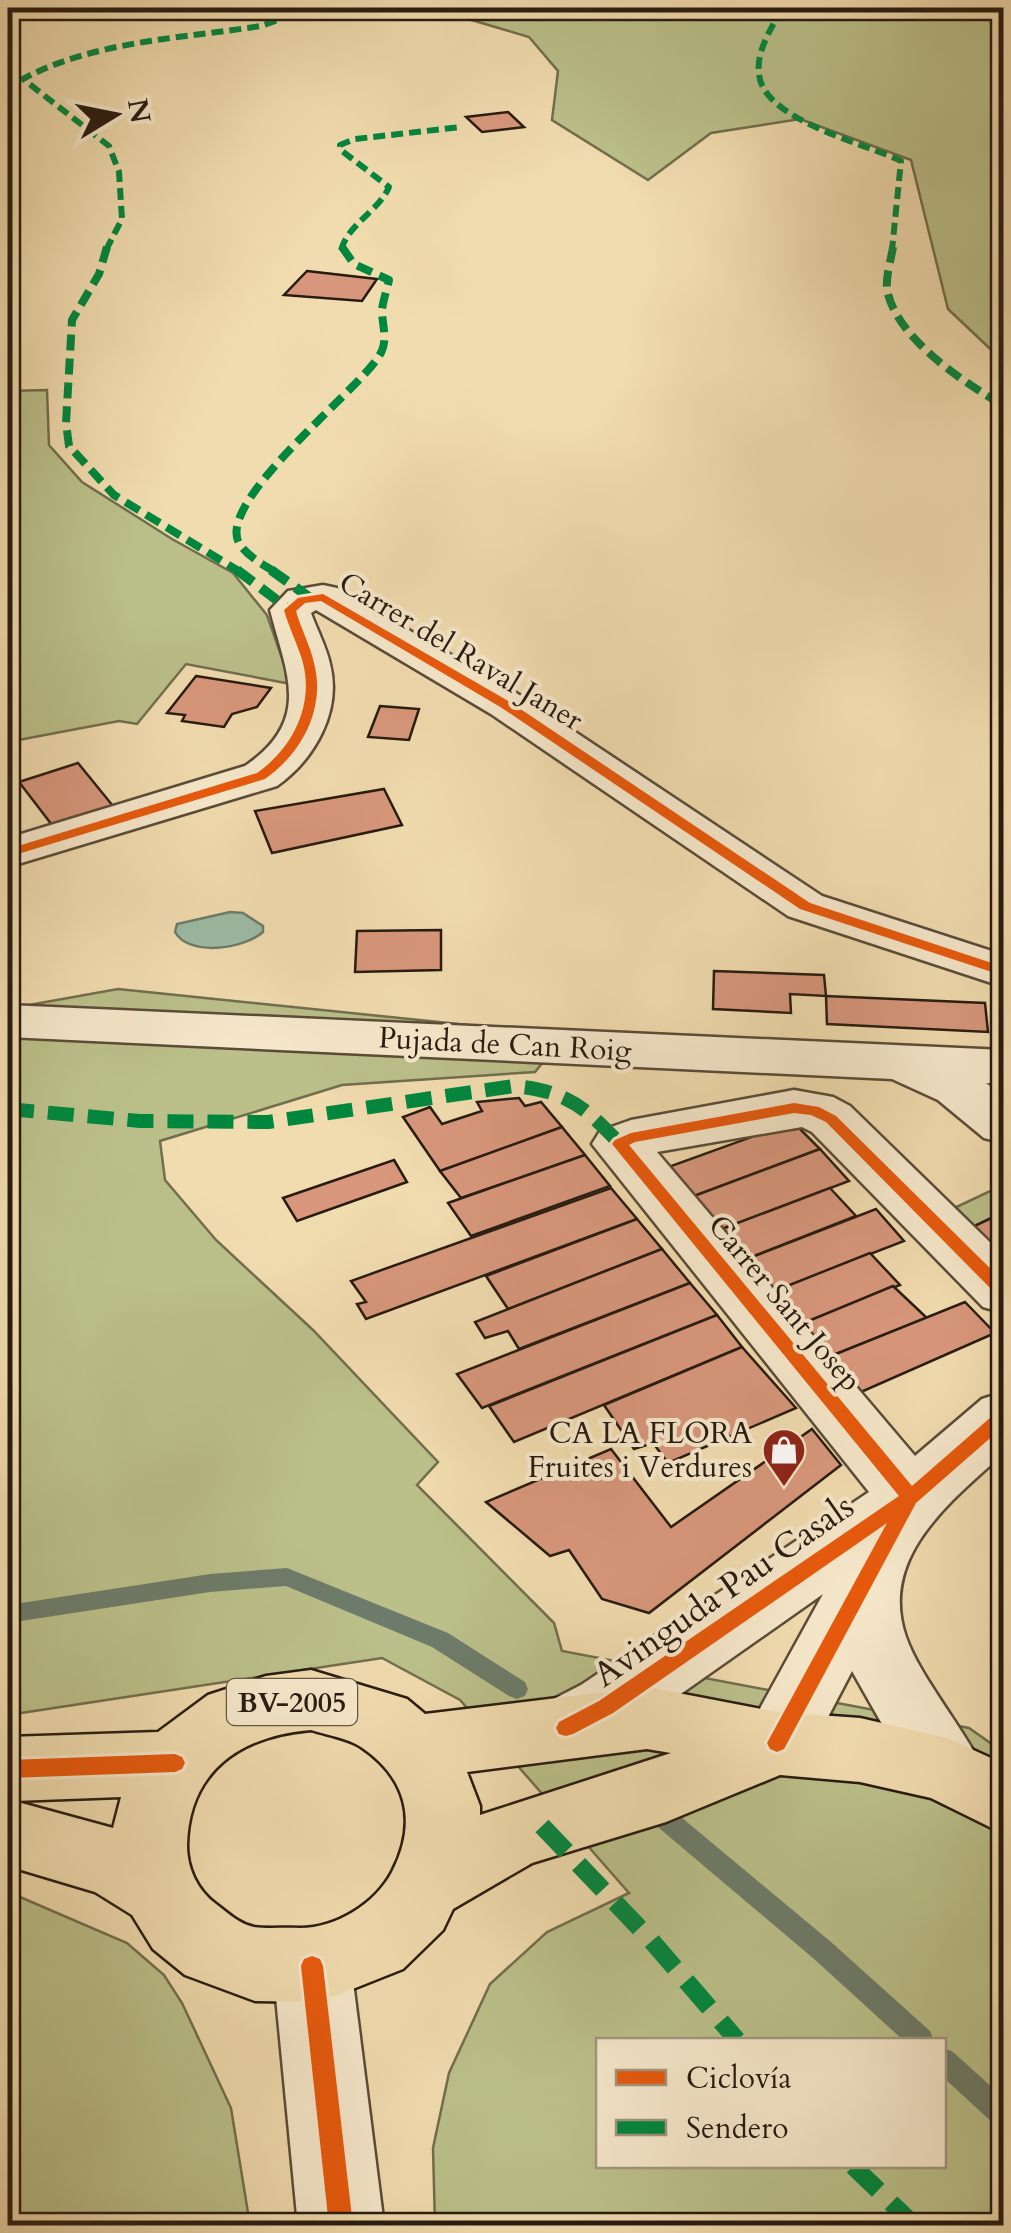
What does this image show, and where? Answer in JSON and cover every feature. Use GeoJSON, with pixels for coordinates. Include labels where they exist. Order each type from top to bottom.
{"type":"FeatureCollection","features":[{"type":"Feature","properties":{"kind":"main road","name":"BV-2005"},"geometry":{"type":"LineString","coordinates":[[295,1701],[340,1704],[394,1727],[416,1746],[437,1783],[446,1825],[442,1854],[431,1882],[411,1912],[384,1937],[350,1955],[312,1966],[284,1968],[230,1958],[186,1930],[168,1912],[156,1890],[147,1858],[148,1826],[157,1793],[175,1763],[222,1723],[250,1710],[295,1701]]}},
{"type":"Feature","properties":{"kind":"main road","name":"BV-2005"},"geometry":{"type":"LineString","coordinates":[[416,1746],[647,1718],[777,1743],[860,1750],[975,1786]]}},
{"type":"Feature","properties":{"kind":"main road","name":"BV-2005"},"geometry":{"type":"LineString","coordinates":[[431,1882],[511,1836],[666,1789],[777,1743]]}},
{"type":"Feature","properties":{"kind":"main road"},"geometry":{"type":"LineString","coordinates":[[8,1769],[175,1763]]}},
{"type":"Feature","properties":{"kind":"main road","name":"BV-2005"},"geometry":{"type":"LineString","coordinates":[[8,1832],[116,1863],[156,1890]]}},
{"type":"Feature","properties":{"kind":"street","name":"Carrer del Raval Janer"},"geometry":{"type":"LineString","coordinates":[[8,852],[261,776],[276,768],[297,738],[310,706],[312,674],[290,610],[309,597],[335,602],[638,790],[744,868],[805,906],[1004,972]]}},
{"type":"Feature","properties":{"kind":"street","name":"Pujada de Can Roig"},"geometry":{"type":"LineString","coordinates":[[8,1021],[1004,1066]]}},
{"type":"Feature","properties":{"kind":"street"},"geometry":{"type":"LineString","coordinates":[[895,1062],[958,1088],[1004,1124]]}},
{"type":"Feature","properties":{"kind":"street","name":"Carrer Sant Josep"},"geometry":{"type":"LineString","coordinates":[[911,1496],[620,1144],[631,1138],[794,1108],[814,1110],[831,1119],[1004,1292]]}},
{"type":"Feature","properties":{"kind":"street","name":"Avinguda Pau Casals"},"geometry":{"type":"LineString","coordinates":[[566,1728],[606,1707],[911,1496],[1004,1416]]}},
{"type":"Feature","properties":{"kind":"street","name":"Avinguda Pau Casals"},"geometry":{"type":"LineString","coordinates":[[777,1743],[911,1496]]}},
{"type":"Feature","properties":{"kind":"street"},"geometry":{"type":"LineString","coordinates":[[863,1585],[870,1635],[877,1650],[975,1786]]}},
{"type":"Feature","properties":{"kind":"street"},"geometry":{"type":"LineString","coordinates":[[312,1966],[341,2226]]}},
{"type":"Feature","properties":{"kind":"green space"},"geometry":{"type":"Polygon","coordinates":[[[441,8],[1003,8],[1003,361],[948,309],[911,160],[800,119],[711,133],[648,180],[552,120],[558,71],[529,37],[441,8]]]}},
{"type":"Feature","properties":{"kind":"green space"},"geometry":{"type":"Polygon","coordinates":[[[47,390],[49,445],[82,482],[233,573],[267,615],[291,684],[186,664],[137,724],[119,721],[8,742],[8,391],[47,390]]]}},
{"type":"Feature","properties":{"kind":"green space"},"geometry":{"type":"Polygon","coordinates":[[[118,989],[565,1035],[535,1072],[342,1085],[160,1141],[165,1180],[216,1240],[313,1330],[438,1462],[417,1485],[554,1623],[562,1651],[969,1728],[1003,1752],[1003,2225],[435,2225],[433,2148],[449,2073],[490,1984],[547,1932],[629,1893],[460,1700],[382,1658],[8,1715],[8,1005],[29,1005],[118,989]]]}},
{"type":"Feature","properties":{"kind":"green space"},"geometry":{"type":"Polygon","coordinates":[[[1003,1185],[1003,1212],[966,1230],[948,1211],[1003,1185]]]}},
{"type":"Feature","properties":{"kind":"green space"},"geometry":{"type":"Polygon","coordinates":[[[20,1897],[127,1943],[164,1975],[182,2003],[231,2108],[250,2225],[8,2225],[8,1917],[20,1897]]]}},
{"type":"Feature","properties":{"kind":"shaded area"},"geometry":{"type":"Polygon","coordinates":[[[230,912],[243,913],[263,926],[263,932],[243,943],[217,948],[192,945],[175,932],[177,924],[230,912]]]}},
{"type":"Feature","properties":{"kind":"building"},"geometry":{"type":"Polygon","coordinates":[[[508,112],[524,127],[482,132],[466,117],[508,112]]]}},
{"type":"Feature","properties":{"kind":"building"},"geometry":{"type":"Polygon","coordinates":[[[307,271],[377,279],[362,301],[284,295],[307,271]]]}},
{"type":"Feature","properties":{"kind":"building"},"geometry":{"type":"Polygon","coordinates":[[[196,676],[271,688],[257,707],[232,714],[224,727],[182,721],[185,715],[167,713],[196,676]]]}},
{"type":"Feature","properties":{"kind":"building"},"geometry":{"type":"Polygon","coordinates":[[[380,706],[419,709],[409,740],[368,737],[380,706]]]}},
{"type":"Feature","properties":{"kind":"building"},"geometry":{"type":"Polygon","coordinates":[[[78,763],[113,806],[52,825],[19,782],[78,763]]]}},
{"type":"Feature","properties":{"kind":"building"},"geometry":{"type":"Polygon","coordinates":[[[384,789],[402,825],[272,853],[255,811],[384,789]]]}},
{"type":"Feature","properties":{"kind":"building"},"geometry":{"type":"Polygon","coordinates":[[[441,930],[441,970],[355,972],[357,931],[441,930]]]}},
{"type":"Feature","properties":{"kind":"building"},"geometry":{"type":"Polygon","coordinates":[[[714,971],[824,975],[826,996],[790,994],[791,1013],[713,1009],[714,971]]]}},
{"type":"Feature","properties":{"kind":"building"},"geometry":{"type":"Polygon","coordinates":[[[826,996],[985,1003],[988,1032],[827,1024],[826,996]]]}},
{"type":"Feature","properties":{"kind":"building"},"geometry":{"type":"Polygon","coordinates":[[[519,1098],[525,1106],[541,1102],[562,1127],[440,1171],[403,1117],[430,1107],[442,1124],[482,1111],[477,1102],[519,1098]]]}},
{"type":"Feature","properties":{"kind":"building"},"geometry":{"type":"Polygon","coordinates":[[[793,1122],[820,1149],[686,1199],[660,1170],[793,1122]]]}},
{"type":"Feature","properties":{"kind":"building"},"geometry":{"type":"Polygon","coordinates":[[[562,1127],[585,1155],[461,1198],[440,1171],[562,1127]]]}},
{"type":"Feature","properties":{"kind":"building"},"geometry":{"type":"Polygon","coordinates":[[[820,1149],[849,1181],[714,1232],[686,1199],[820,1149]]]}},
{"type":"Feature","properties":{"kind":"building"},"geometry":{"type":"Polygon","coordinates":[[[585,1155],[610,1186],[471,1236],[448,1203],[585,1155]]]}},
{"type":"Feature","properties":{"kind":"building"},"geometry":{"type":"Polygon","coordinates":[[[394,1160],[407,1182],[297,1221],[283,1198],[394,1160]]]}},
{"type":"Feature","properties":{"kind":"building"},"geometry":{"type":"Polygon","coordinates":[[[611,1188],[637,1219],[366,1319],[357,1304],[366,1302],[351,1281],[611,1188]]]}},
{"type":"Feature","properties":{"kind":"building"},"geometry":{"type":"Polygon","coordinates":[[[830,1188],[856,1216],[739,1262],[714,1232],[830,1188]]]}},
{"type":"Feature","properties":{"kind":"building"},"geometry":{"type":"Polygon","coordinates":[[[876,1209],[904,1241],[767,1294],[739,1262],[876,1209]]]}},
{"type":"Feature","properties":{"kind":"building"},"geometry":{"type":"Polygon","coordinates":[[[1004,1212],[1004,1260],[966,1230],[1004,1212]]]}},
{"type":"Feature","properties":{"kind":"building"},"geometry":{"type":"Polygon","coordinates":[[[637,1219],[662,1249],[508,1309],[486,1276],[637,1219]]]}},
{"type":"Feature","properties":{"kind":"building"},"geometry":{"type":"Polygon","coordinates":[[[662,1249],[690,1283],[519,1349],[508,1331],[485,1338],[475,1322],[662,1249]]]}},
{"type":"Feature","properties":{"kind":"building"},"geometry":{"type":"Polygon","coordinates":[[[870,1253],[900,1285],[794,1327],[767,1294],[870,1253]]]}},
{"type":"Feature","properties":{"kind":"building"},"geometry":{"type":"Polygon","coordinates":[[[690,1283],[717,1315],[482,1408],[457,1374],[690,1283]]]}},
{"type":"Feature","properties":{"kind":"building"},"geometry":{"type":"Polygon","coordinates":[[[893,1286],[927,1318],[826,1358],[794,1327],[893,1286]]]}},
{"type":"Feature","properties":{"kind":"building"},"geometry":{"type":"Polygon","coordinates":[[[965,1302],[995,1333],[861,1392],[826,1358],[965,1302]]]}},
{"type":"Feature","properties":{"kind":"building"},"geometry":{"type":"Polygon","coordinates":[[[717,1315],[742,1347],[514,1442],[489,1406],[717,1315]]]}},
{"type":"Feature","properties":{"kind":"building"},"geometry":{"type":"Polygon","coordinates":[[[742,1347],[796,1408],[668,1463],[653,1443],[634,1449],[604,1405],[742,1347]]]}},
{"type":"Feature","properties":{"kind":"building"},"geometry":{"type":"Polygon","coordinates":[[[812,1429],[841,1465],[649,1613],[602,1599],[569,1550],[550,1556],[486,1502],[611,1449],[671,1527],[812,1429]]]}},
{"type":"Feature","properties":{"kind":"waterway"},"geometry":{"type":"LineString","coordinates":[[8,1614],[210,1583],[287,1577],[440,1640],[517,1689]]}},
{"type":"Feature","properties":{"kind":"waterway"},"geometry":{"type":"LineString","coordinates":[[667,1820],[822,1950],[919,2038]]}},
{"type":"Feature","properties":{"kind":"waterway"},"geometry":{"type":"LineString","coordinates":[[946,2063],[1004,2116]]}},
{"type":"Feature","properties":{"kind":"marked path"},"geometry":{"type":"LineString","coordinates":[[288,8],[278,20],[261,26],[99,53],[66,61],[23,79],[109,146],[119,172],[122,219],[107,246],[99,274],[72,320],[66,423],[69,446],[114,495],[228,563],[290,610]]}},
{"type":"Feature","properties":{"kind":"marked path"},"geometry":{"type":"LineString","coordinates":[[782,8],[762,46],[759,75],[768,97],[787,113],[813,126],[901,161],[887,293],[913,337],[957,378],[1004,406]]}},
{"type":"Feature","properties":{"kind":"marked path"},"geometry":{"type":"LineString","coordinates":[[309,597],[241,546],[237,523],[269,474],[367,371],[383,348],[382,310],[389,280],[354,264],[341,251],[349,233],[379,205],[389,187],[342,151],[340,145],[355,139],[461,127]]}},
{"type":"Feature","properties":{"kind":"marked path"},"geometry":{"type":"LineString","coordinates":[[8,1109],[140,1121],[268,1122],[514,1086],[550,1091],[574,1101],[620,1144]]}},
{"type":"Feature","properties":{"kind":"marked path"},"geometry":{"type":"LineString","coordinates":[[542,1826],[650,1939],[735,2038]]}},
{"type":"Feature","properties":{"kind":"marked path"},"geometry":{"type":"LineString","coordinates":[[855,2168],[915,2226]]}},
{"type":"Feature","properties":{"kind":"cycle path"},"geometry":{"type":"LineString","coordinates":[[8,853],[261,776],[273,768],[299,734],[311,691],[308,660],[290,610],[302,600],[323,597],[506,705],[805,906],[1004,972]]}},
{"type":"Feature","properties":{"kind":"cycle path"},"geometry":{"type":"LineString","coordinates":[[911,1497],[620,1144],[631,1138],[794,1108],[814,1110],[831,1119],[1004,1292]]}},
{"type":"Feature","properties":{"kind":"cycle path"},"geometry":{"type":"LineString","coordinates":[[566,1728],[606,1707],[911,1497],[1004,1416]]}},
{"type":"Feature","properties":{"kind":"cycle path"},"geometry":{"type":"LineString","coordinates":[[777,1743],[908,1501]]}},
{"type":"Feature","properties":{"kind":"cycle path"},"geometry":{"type":"LineString","coordinates":[[8,1769],[175,1763]]}},
{"type":"Feature","properties":{"kind":"cycle path"},"geometry":{"type":"LineString","coordinates":[[312,1966],[341,2226]]}},
{"type":"Feature","properties":{"kind":"place","name":"CA LA FLORA Fruites i Verdures"},"geometry":{"type":"Point","coordinates":[784,1488]}}]}
